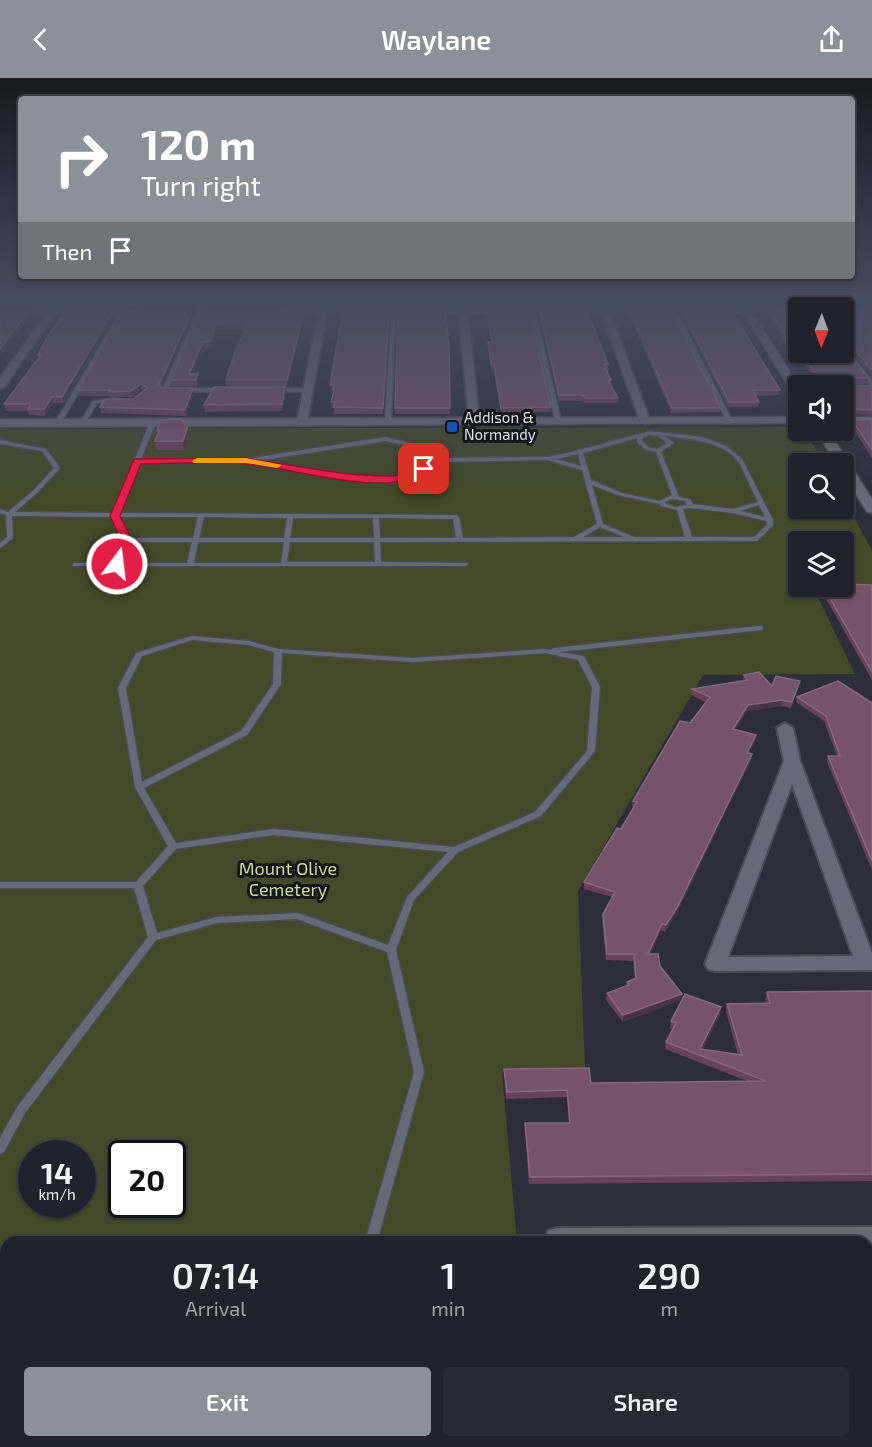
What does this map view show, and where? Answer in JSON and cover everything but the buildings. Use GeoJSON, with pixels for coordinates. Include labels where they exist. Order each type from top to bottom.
{"type":"FeatureCollection","features":[{"type":"Feature","properties":{"kind":"street"},"geometry":{"type":"LineString","coordinates":[[0,385],[13,367]]}},
{"type":"Feature","properties":{"kind":"street"},"geometry":{"type":"LineString","coordinates":[[302,422],[312,367]]}},
{"type":"Feature","properties":{"kind":"street"},"geometry":{"type":"LineString","coordinates":[[469,367],[474,421]]}},
{"type":"Feature","properties":{"kind":"street"},"geometry":{"type":"LineString","coordinates":[[626,367],[646,421]]}},
{"type":"Feature","properties":{"kind":"street"},"geometry":{"type":"LineString","coordinates":[[0,423],[788,420]]}},
{"type":"Feature","properties":{"kind":"street"},"geometry":{"type":"LineString","coordinates":[[854,420],[872,420]]}},
{"type":"Feature","properties":{"kind":"street"},"geometry":{"type":"LineString","coordinates":[[854,481],[872,509]]}},
{"type":"Feature","properties":{"kind":"street"},"geometry":{"type":"LineString","coordinates":[[785,728],[792,761],[869,964],[715,964],[792,761]]}},
{"type":"Feature","properties":{"kind":"lane"},"geometry":{"type":"LineString","coordinates":[[58,423],[90,367]]}},
{"type":"Feature","properties":{"kind":"lane"},"geometry":{"type":"LineString","coordinates":[[175,367],[165,390],[225,390]]}},
{"type":"Feature","properties":{"kind":"lane"},"geometry":{"type":"LineString","coordinates":[[388,422],[391,367]]}},
{"type":"Feature","properties":{"kind":"lane"},"geometry":{"type":"LineString","coordinates":[[546,367],[558,421]]}},
{"type":"Feature","properties":{"kind":"lane"},"geometry":{"type":"LineString","coordinates":[[702,367],[729,420]]}},
{"type":"Feature","properties":{"kind":"lane"},"geometry":{"type":"LineString","coordinates":[[858,367],[872,386],[862,388]]}},
{"type":"Feature","properties":{"kind":"lane"},"geometry":{"type":"LineString","coordinates":[[272,390],[308,390]]}},
{"type":"Feature","properties":{"kind":"lane"},"geometry":{"type":"LineString","coordinates":[[83,423],[94,402],[123,400]]}},
{"type":"Feature","properties":{"kind":"lane"},"geometry":{"type":"LineString","coordinates":[[646,421],[651,433],[671,443],[658,451]]}},
{"type":"Feature","properties":{"kind":"lane"},"geometry":{"type":"LineString","coordinates":[[117,564],[127,540],[115,516],[153,422]]}},
{"type":"Feature","properties":{"kind":"lane"},"geometry":{"type":"LineString","coordinates":[[127,540],[756,538],[770,525],[770,520],[740,460],[724,447],[702,439],[651,433],[580,452],[547,458],[431,460],[418,447],[386,439],[246,461]]}},
{"type":"Feature","properties":{"kind":"lane"},"geometry":{"type":"LineString","coordinates":[[641,435],[639,441],[641,445],[658,451],[676,497]]}},
{"type":"Feature","properties":{"kind":"lane"},"geometry":{"type":"LineString","coordinates":[[0,442],[44,450],[57,468],[36,491],[9,514],[9,538],[0,546]]}},
{"type":"Feature","properties":{"kind":"lane"},"geometry":{"type":"LineString","coordinates":[[580,452],[600,525]]}},
{"type":"Feature","properties":{"kind":"lane"},"geometry":{"type":"LineString","coordinates":[[547,458],[585,469]]}},
{"type":"Feature","properties":{"kind":"lane"},"geometry":{"type":"LineString","coordinates":[[137,461],[246,461],[366,479],[402,479],[424,469],[431,460]]}},
{"type":"Feature","properties":{"kind":"lane"},"geometry":{"type":"LineString","coordinates":[[588,481],[620,494],[662,503],[666,507],[680,509],[690,506],[733,511],[770,520]]}},
{"type":"Feature","properties":{"kind":"lane"},"geometry":{"type":"LineString","coordinates":[[662,503],[664,499],[676,497],[688,500],[690,506]]}},
{"type":"Feature","properties":{"kind":"lane"},"geometry":{"type":"LineString","coordinates":[[733,511],[761,503]]}},
{"type":"Feature","properties":{"kind":"lane"},"geometry":{"type":"LineString","coordinates":[[680,509],[689,539]]}},
{"type":"Feature","properties":{"kind":"lane"},"geometry":{"type":"LineString","coordinates":[[0,511],[9,514],[115,516],[456,517],[460,540]]}},
{"type":"Feature","properties":{"kind":"lane"},"geometry":{"type":"LineString","coordinates":[[190,564],[201,516]]}},
{"type":"Feature","properties":{"kind":"lane"},"geometry":{"type":"LineString","coordinates":[[284,564],[290,516]]}},
{"type":"Feature","properties":{"kind":"lane"},"geometry":{"type":"LineString","coordinates":[[376,516],[378,564]]}},
{"type":"Feature","properties":{"kind":"lane"},"geometry":{"type":"LineString","coordinates":[[576,539],[600,525]]}},
{"type":"Feature","properties":{"kind":"lane"},"geometry":{"type":"LineString","coordinates":[[600,525],[633,539]]}},
{"type":"Feature","properties":{"kind":"lane"},"geometry":{"type":"LineString","coordinates":[[75,565],[465,564]]}},
{"type":"Feature","properties":{"kind":"lane"},"geometry":{"type":"LineString","coordinates":[[173,846],[139,787],[122,688],[139,655],[192,638],[249,643],[278,651],[413,660],[545,651],[759,628]]}},
{"type":"Feature","properties":{"kind":"lane"},"geometry":{"type":"LineString","coordinates":[[139,787],[244,733],[277,684],[278,651]]}},
{"type":"Feature","properties":{"kind":"lane"},"geometry":{"type":"LineString","coordinates":[[372,1236],[419,1072],[391,950],[410,899],[455,849],[538,814],[591,751],[596,687],[581,658],[545,651]]}},
{"type":"Feature","properties":{"kind":"lane"},"geometry":{"type":"LineString","coordinates":[[0,885],[138,885],[173,846],[273,832],[455,849]]}},
{"type":"Feature","properties":{"kind":"lane"},"geometry":{"type":"LineString","coordinates":[[138,885],[153,937]]}},
{"type":"Feature","properties":{"kind":"lane"},"geometry":{"type":"LineString","coordinates":[[0,1149],[21,1110],[153,937],[217,920],[298,916],[391,950]]}},
{"type":"Feature","properties":{"kind":"green space","name":"Mount Olive Cemetery"},"geometry":{"type":"Polygon","coordinates":[[[788,427],[788,441],[811,441],[818,453],[788,453],[788,519],[854,518],[872,550],[872,588],[854,588],[854,531],[788,531],[788,597],[818,597],[855,674],[703,675],[578,891],[585,1068],[502,1072],[516,1236],[0,1236],[0,429],[788,427]]]}},
{"type":"Feature","properties":{"kind":"slow traffic"},"geometry":{"type":"LineString","coordinates":[[197,461],[246,461],[277,465]]}},
{"type":"Feature","properties":{"kind":"place","name":"Addison & Normandy"},"geometry":{"type":"Point","coordinates":[452,427]}},
{"type":"Feature","properties":{"kind":"route"},"geometry":{"type":"LineString","coordinates":[[117,564],[127,540],[115,516],[137,461],[246,461],[366,479],[402,479],[424,469]]}}]}
